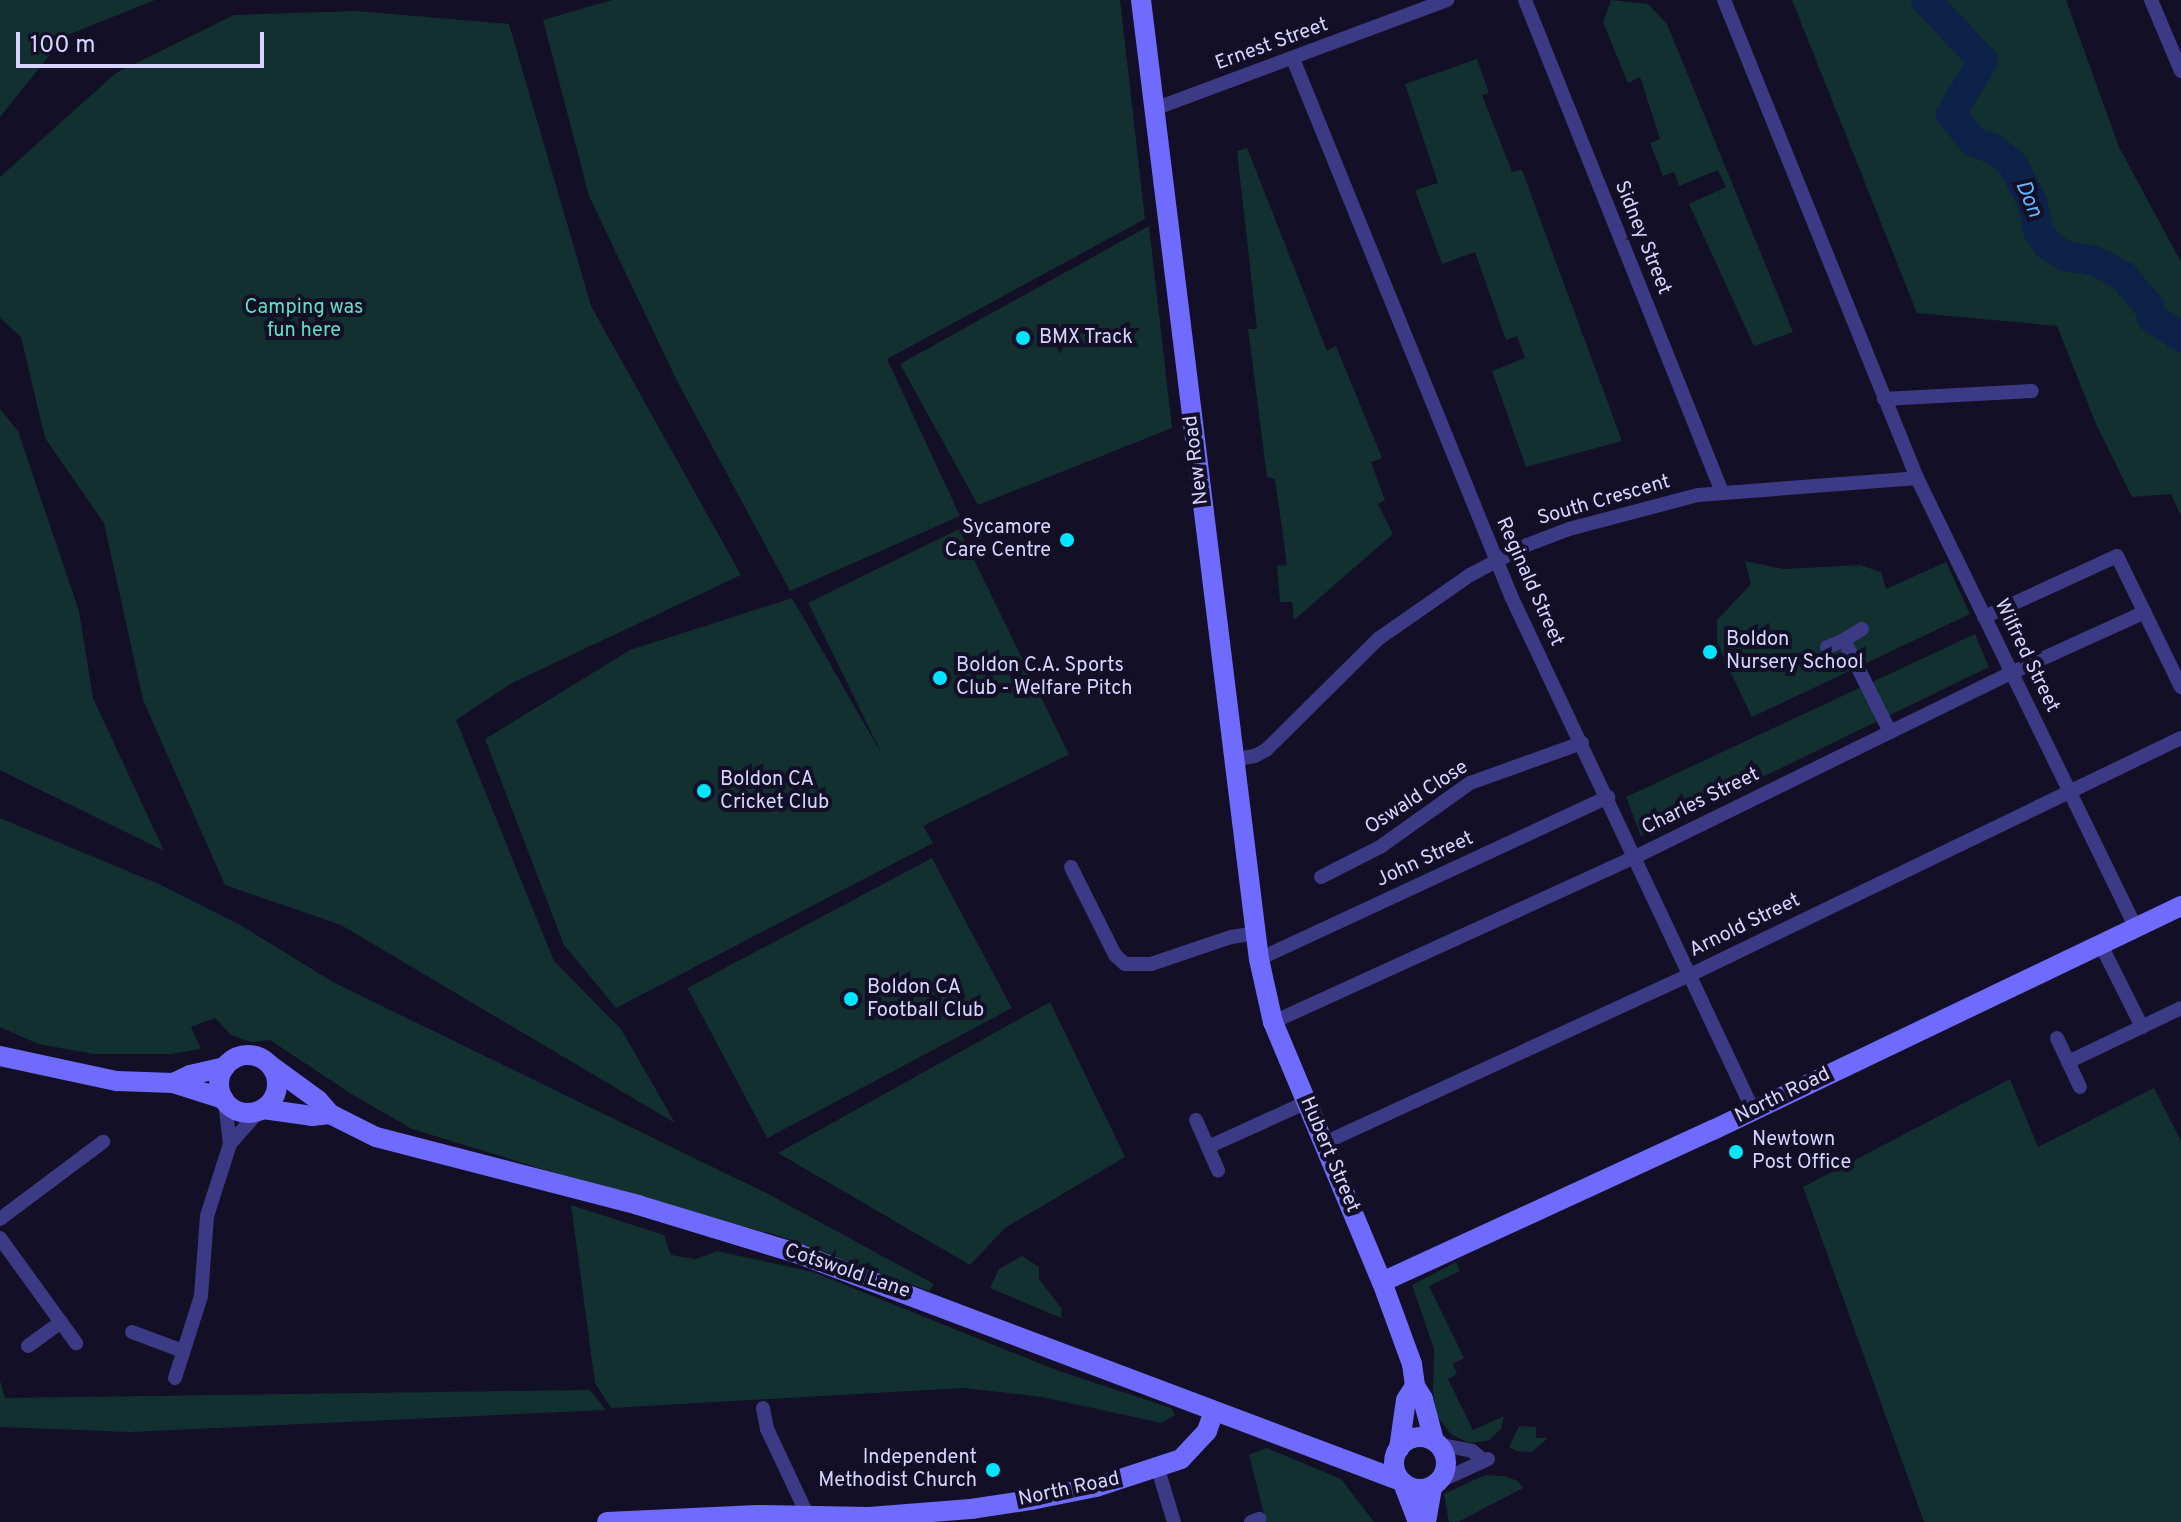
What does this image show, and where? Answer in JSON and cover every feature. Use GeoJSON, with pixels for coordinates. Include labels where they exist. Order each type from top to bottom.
{"type":"FeatureCollection","features":[{"type":"Feature","properties":{"kind":"street","name":"New Road"},"geometry":{"type":"LineString","coordinates":[[1141,0],[1232,760],[1255,927]]}},
{"type":"Feature","properties":{"kind":"street","name":"Ernest Street"},"geometry":{"type":"LineString","coordinates":[[1154,109],[1447,0]]}},
{"type":"Feature","properties":{"kind":"street","name":"Sidney Street"},"geometry":{"type":"LineString","coordinates":[[1525,0],[1722,492]]}},
{"type":"Feature","properties":{"kind":"street","name":"Wilfred Street"},"geometry":{"type":"LineString","coordinates":[[1724,0],[1917,478],[2136,928]]}},
{"type":"Feature","properties":{"kind":"street"},"geometry":{"type":"LineString","coordinates":[[2151,0],[2181,71]]}},
{"type":"Feature","properties":{"kind":"street","name":"Reginald Street"},"geometry":{"type":"LineString","coordinates":[[1293,59],[1496,559],[1753,1110]]}},
{"type":"Feature","properties":{"kind":"street"},"geometry":{"type":"LineString","coordinates":[[1884,399],[2032,391]]}},
{"type":"Feature","properties":{"kind":"street","name":"South Crescent"},"geometry":{"type":"LineString","coordinates":[[1232,760],[1255,756],[1266,750],[1378,639],[1496,559],[1569,529],[1647,507],[1722,492],[1917,478]]}},
{"type":"Feature","properties":{"kind":"street"},"geometry":{"type":"LineString","coordinates":[[1984,617],[2117,556],[2181,687]]}},
{"type":"Feature","properties":{"kind":"street","name":"Charles Street"},"geometry":{"type":"LineString","coordinates":[[1273,1022],[1635,857],[2011,673],[2145,612]]}},
{"type":"Feature","properties":{"kind":"street"},"geometry":{"type":"LineString","coordinates":[[1827,647],[1862,629]]}},
{"type":"Feature","properties":{"kind":"street"},"geometry":{"type":"LineString","coordinates":[[1844,640],[1890,732]]}},
{"type":"Feature","properties":{"kind":"street","name":"Arnold Street"},"geometry":{"type":"LineString","coordinates":[[1324,1143],[1690,975],[2181,738]]}},
{"type":"Feature","properties":{"kind":"street","name":"Oswald Close"},"geometry":{"type":"LineString","coordinates":[[1321,877],[1380,847],[1470,783],[1582,743]]}},
{"type":"Feature","properties":{"kind":"street","name":"John Street"},"geometry":{"type":"LineString","coordinates":[[1259,959],[1608,797]]}},
{"type":"Feature","properties":{"kind":"street"},"geometry":{"type":"LineString","coordinates":[[1071,867],[1115,955],[1125,964],[1151,964],[1255,927]]}},
{"type":"Feature","properties":{"kind":"street","name":"North Road"},"geometry":{"type":"LineString","coordinates":[[1382,1282],[2181,906]]}},
{"type":"Feature","properties":{"kind":"street","name":"Hubert Street"},"geometry":{"type":"LineString","coordinates":[[1255,927],[1273,1022],[1382,1282],[1436,1443]]}},
{"type":"Feature","properties":{"kind":"street"},"geometry":{"type":"LineString","coordinates":[[2101,945],[2142,1027]]}},
{"type":"Feature","properties":{"kind":"street"},"geometry":{"type":"LineString","coordinates":[[2068,1062],[2181,1008]]}},
{"type":"Feature","properties":{"kind":"street"},"geometry":{"type":"LineString","coordinates":[[2057,1038],[2080,1087]]}},
{"type":"Feature","properties":{"kind":"street"},"geometry":{"type":"LineString","coordinates":[[173,1083],[190,1075],[225,1067],[246,1055],[270,1065],[277,1089],[230,1144],[207,1216],[201,1296],[175,1378]]}},
{"type":"Feature","properties":{"kind":"street"},"geometry":{"type":"LineString","coordinates":[[0,1056],[117,1081],[173,1083],[224,1100],[240,1112],[261,1110]]}},
{"type":"Feature","properties":{"kind":"street","name":"Cotswold Lane"},"geometry":{"type":"LineString","coordinates":[[270,1065],[318,1100],[330,1114],[376,1137],[624,1201],[799,1254],[1313,1450],[1354,1461],[1365,1470],[1402,1482]]}},
{"type":"Feature","properties":{"kind":"street"},"geometry":{"type":"LineString","coordinates":[[225,1067],[220,1083],[230,1144]]}},
{"type":"Feature","properties":{"kind":"street"},"geometry":{"type":"LineString","coordinates":[[1208,1147],[1307,1102]]}},
{"type":"Feature","properties":{"kind":"street","name":"Cotswold Lane"},"geometry":{"type":"LineString","coordinates":[[261,1110],[312,1116],[330,1114]]}},
{"type":"Feature","properties":{"kind":"street"},"geometry":{"type":"LineString","coordinates":[[1196,1120],[1218,1170]]}},
{"type":"Feature","properties":{"kind":"street"},"geometry":{"type":"LineString","coordinates":[[0,1219],[103,1142]]}},
{"type":"Feature","properties":{"kind":"street"},"geometry":{"type":"LineString","coordinates":[[0,1238],[76,1343]]}},
{"type":"Feature","properties":{"kind":"street"},"geometry":{"type":"LineString","coordinates":[[28,1346],[61,1322]]}},
{"type":"Feature","properties":{"kind":"street"},"geometry":{"type":"LineString","coordinates":[[132,1332],[183,1351]]}},
{"type":"Feature","properties":{"kind":"street"},"geometry":{"type":"LineString","coordinates":[[1415,1386],[1406,1400],[1394,1467],[1418,1522]]}},
{"type":"Feature","properties":{"kind":"street"},"geometry":{"type":"LineString","coordinates":[[763,1408],[767,1429],[808,1516]]}},
{"type":"Feature","properties":{"kind":"street","name":"North Road"},"geometry":{"type":"LineString","coordinates":[[607,1522],[916,1515],[986,1507],[1096,1487],[1181,1459],[1194,1449],[1207,1431],[1214,1411]]}},
{"type":"Feature","properties":{"kind":"street"},"geometry":{"type":"LineString","coordinates":[[1398,1450],[1419,1437],[1472,1451],[1485,1459],[1471,1469],[1417,1489],[1402,1482]]}},
{"type":"Feature","properties":{"kind":"street"},"geometry":{"type":"LineString","coordinates":[[1426,1522],[1435,1484],[1446,1467],[1436,1443]]}},
{"type":"Feature","properties":{"kind":"street","name":"Cotswold Lane"},"geometry":{"type":"LineString","coordinates":[[1354,1461],[1398,1450]]}},
{"type":"Feature","properties":{"kind":"street"},"geometry":{"type":"LineString","coordinates":[[1158,1469],[1174,1522]]}},
{"type":"Feature","properties":{"kind":"green space"},"geometry":{"type":"Polygon","coordinates":[[[0,0],[155,0],[65,36],[0,117],[0,0]]]}},
{"type":"Feature","properties":{"kind":"green space"},"geometry":{"type":"Polygon","coordinates":[[[612,0],[1120,0],[1145,219],[887,359],[960,516],[790,591],[677,381],[589,196],[543,20],[612,0]]]}},
{"type":"Feature","properties":{"kind":"green space"},"geometry":{"type":"Polygon","coordinates":[[[1611,0],[1648,4],[1667,24],[1793,332],[1754,346],[1689,204],[1726,187],[1718,170],[1679,186],[1674,172],[1663,176],[1650,143],[1660,139],[1640,77],[1628,83],[1603,22],[1611,0]]]}},
{"type":"Feature","properties":{"kind":"green space"},"geometry":{"type":"Polygon","coordinates":[[[1792,0],[2066,0],[2119,147],[2181,262],[2181,516],[2171,494],[2132,497],[2096,424],[2057,326],[1917,313],[1792,0]]]}},
{"type":"Feature","properties":{"kind":"green space","name":"Camping was fun here"},"geometry":{"type":"Polygon","coordinates":[[[356,11],[509,24],[591,306],[741,575],[512,683],[456,720],[554,961],[621,1029],[675,1123],[341,925],[225,885],[143,700],[104,523],[45,438],[21,337],[0,318],[0,177],[116,73],[234,15],[356,11]]]}},
{"type":"Feature","properties":{"kind":"green space"},"geometry":{"type":"Polygon","coordinates":[[[1477,59],[1489,93],[1482,95],[1512,172],[1522,170],[1622,441],[1526,467],[1492,371],[1525,358],[1517,336],[1506,340],[1475,252],[1442,264],[1415,190],[1438,183],[1405,84],[1477,59]]]}},
{"type":"Feature","properties":{"kind":"green space"},"geometry":{"type":"Polygon","coordinates":[[[1247,148],[1327,351],[1336,346],[1382,458],[1371,462],[1385,500],[1378,504],[1393,534],[1294,620],[1292,602],[1280,602],[1277,566],[1287,565],[1275,479],[1267,477],[1248,329],[1257,329],[1237,151],[1247,148]]]}},
{"type":"Feature","properties":{"kind":"green space"},"geometry":{"type":"Polygon","coordinates":[[[1149,226],[1172,428],[978,505],[900,364],[1149,226]]]}},
{"type":"Feature","properties":{"kind":"green space"},"geometry":{"type":"Polygon","coordinates":[[[0,409],[18,431],[79,611],[93,698],[164,851],[0,770],[0,409]]]}},
{"type":"Feature","properties":{"kind":"green space","name":"Boldon C.A. Sports Club - Welfare Pitch"},"geometry":{"type":"Polygon","coordinates":[[[959,529],[1069,755],[918,828],[808,603],[959,529]]]}},
{"type":"Feature","properties":{"kind":"green space"},"geometry":{"type":"Polygon","coordinates":[[[1745,561],[1784,569],[1860,565],[1881,572],[1886,589],[1946,562],[1970,614],[1752,717],[1717,644],[1717,620],[1751,584],[1745,561]]]}},
{"type":"Feature","properties":{"kind":"green space","name":"Boldon CA Cricket Club"},"geometry":{"type":"Polygon","coordinates":[[[792,598],[933,843],[616,1008],[564,945],[485,739],[630,650],[792,598]]]}},
{"type":"Feature","properties":{"kind":"green space"},"geometry":{"type":"Polygon","coordinates":[[[1975,634],[1989,667],[1641,836],[1626,797],[1975,634]]]}},
{"type":"Feature","properties":{"kind":"green space"},"geometry":{"type":"Polygon","coordinates":[[[0,818],[161,885],[242,926],[333,982],[770,1195],[934,1284],[929,1291],[776,1235],[630,1196],[412,1129],[353,1095],[270,1040],[251,1042],[231,1035],[215,1018],[191,1027],[201,1049],[170,1054],[94,1054],[38,1044],[0,1027],[0,818]]]}},
{"type":"Feature","properties":{"kind":"green space","name":"Boldon CA Football Club"},"geometry":{"type":"Polygon","coordinates":[[[932,858],[1012,1008],[767,1138],[687,988],[932,858]]]}},
{"type":"Feature","properties":{"kind":"green space"},"geometry":{"type":"Polygon","coordinates":[[[1050,1002],[1125,1157],[1005,1228],[970,1265],[778,1153],[1050,1002]]]}},
{"type":"Feature","properties":{"kind":"green space"},"geometry":{"type":"Polygon","coordinates":[[[2010,1079],[2038,1147],[2154,1088],[2181,1141],[2181,1522],[1924,1522],[1803,1187],[2010,1079]]]}},
{"type":"Feature","properties":{"kind":"green space"},"geometry":{"type":"Polygon","coordinates":[[[571,1205],[664,1235],[671,1255],[696,1259],[717,1251],[813,1272],[1056,1370],[1171,1408],[1175,1415],[1161,1423],[1042,1397],[964,1388],[611,1408],[595,1383],[571,1205]]]}},
{"type":"Feature","properties":{"kind":"green space"},"geometry":{"type":"Polygon","coordinates":[[[1022,1256],[1039,1267],[1039,1279],[1062,1309],[1061,1318],[990,1288],[999,1269],[1022,1256]]]}},
{"type":"Feature","properties":{"kind":"green space"},"geometry":{"type":"Polygon","coordinates":[[[1456,1262],[1460,1271],[1429,1286],[1464,1358],[1453,1364],[1457,1374],[1448,1379],[1473,1430],[1504,1416],[1501,1429],[1488,1441],[1469,1443],[1451,1434],[1437,1416],[1433,1390],[1434,1349],[1412,1285],[1456,1262]]]}},
{"type":"Feature","properties":{"kind":"green space"},"geometry":{"type":"Polygon","coordinates":[[[0,1380],[5,1398],[590,1390],[606,1410],[130,1432],[0,1427],[0,1380]]]}},
{"type":"Feature","properties":{"kind":"green space"},"geometry":{"type":"Polygon","coordinates":[[[1519,1426],[1536,1427],[1536,1438],[1548,1438],[1532,1452],[1516,1451],[1509,1447],[1519,1426]]]}},
{"type":"Feature","properties":{"kind":"green space"},"geometry":{"type":"Polygon","coordinates":[[[1267,1448],[1341,1479],[1374,1522],[1266,1522],[1249,1455],[1267,1448]]]}},
{"type":"Feature","properties":{"kind":"green space"},"geometry":{"type":"Polygon","coordinates":[[[1485,1475],[1504,1476],[1518,1481],[1523,1488],[1458,1522],[1449,1522],[1444,1494],[1485,1475]]]}},
{"type":"Feature","properties":{"kind":"waterway","name":"Don"},"geometry":{"type":"LineString","coordinates":[[1926,0],[1983,61],[1951,114],[1974,142],[1991,148],[2012,163],[2033,204],[2038,230],[2048,245],[2065,256],[2095,261],[2123,276],[2149,306],[2152,318],[2181,337]]}},
{"type":"Feature","properties":{"kind":"place","name":"BMX Track"},"geometry":{"type":"Point","coordinates":[1023,338]}},
{"type":"Feature","properties":{"kind":"place","name":"Sycamore Care Centre"},"geometry":{"type":"Point","coordinates":[1067,540]}},
{"type":"Feature","properties":{"kind":"place","name":"Boldon Nursery School"},"geometry":{"type":"Point","coordinates":[1710,652]}},
{"type":"Feature","properties":{"kind":"place","name":"Boldon C.A. Sports Club - Welfare Pitch"},"geometry":{"type":"Point","coordinates":[940,678]}},
{"type":"Feature","properties":{"kind":"place","name":"Boldon CA Cricket Club"},"geometry":{"type":"Point","coordinates":[704,791]}},
{"type":"Feature","properties":{"kind":"place","name":"Boldon CA Football Club"},"geometry":{"type":"Point","coordinates":[851,999]}},
{"type":"Feature","properties":{"kind":"place","name":"Newtown Post Office"},"geometry":{"type":"Point","coordinates":[1736,1152]}},
{"type":"Feature","properties":{"kind":"place","name":"Independent Methodist Church"},"geometry":{"type":"Point","coordinates":[993,1470]}}]}
